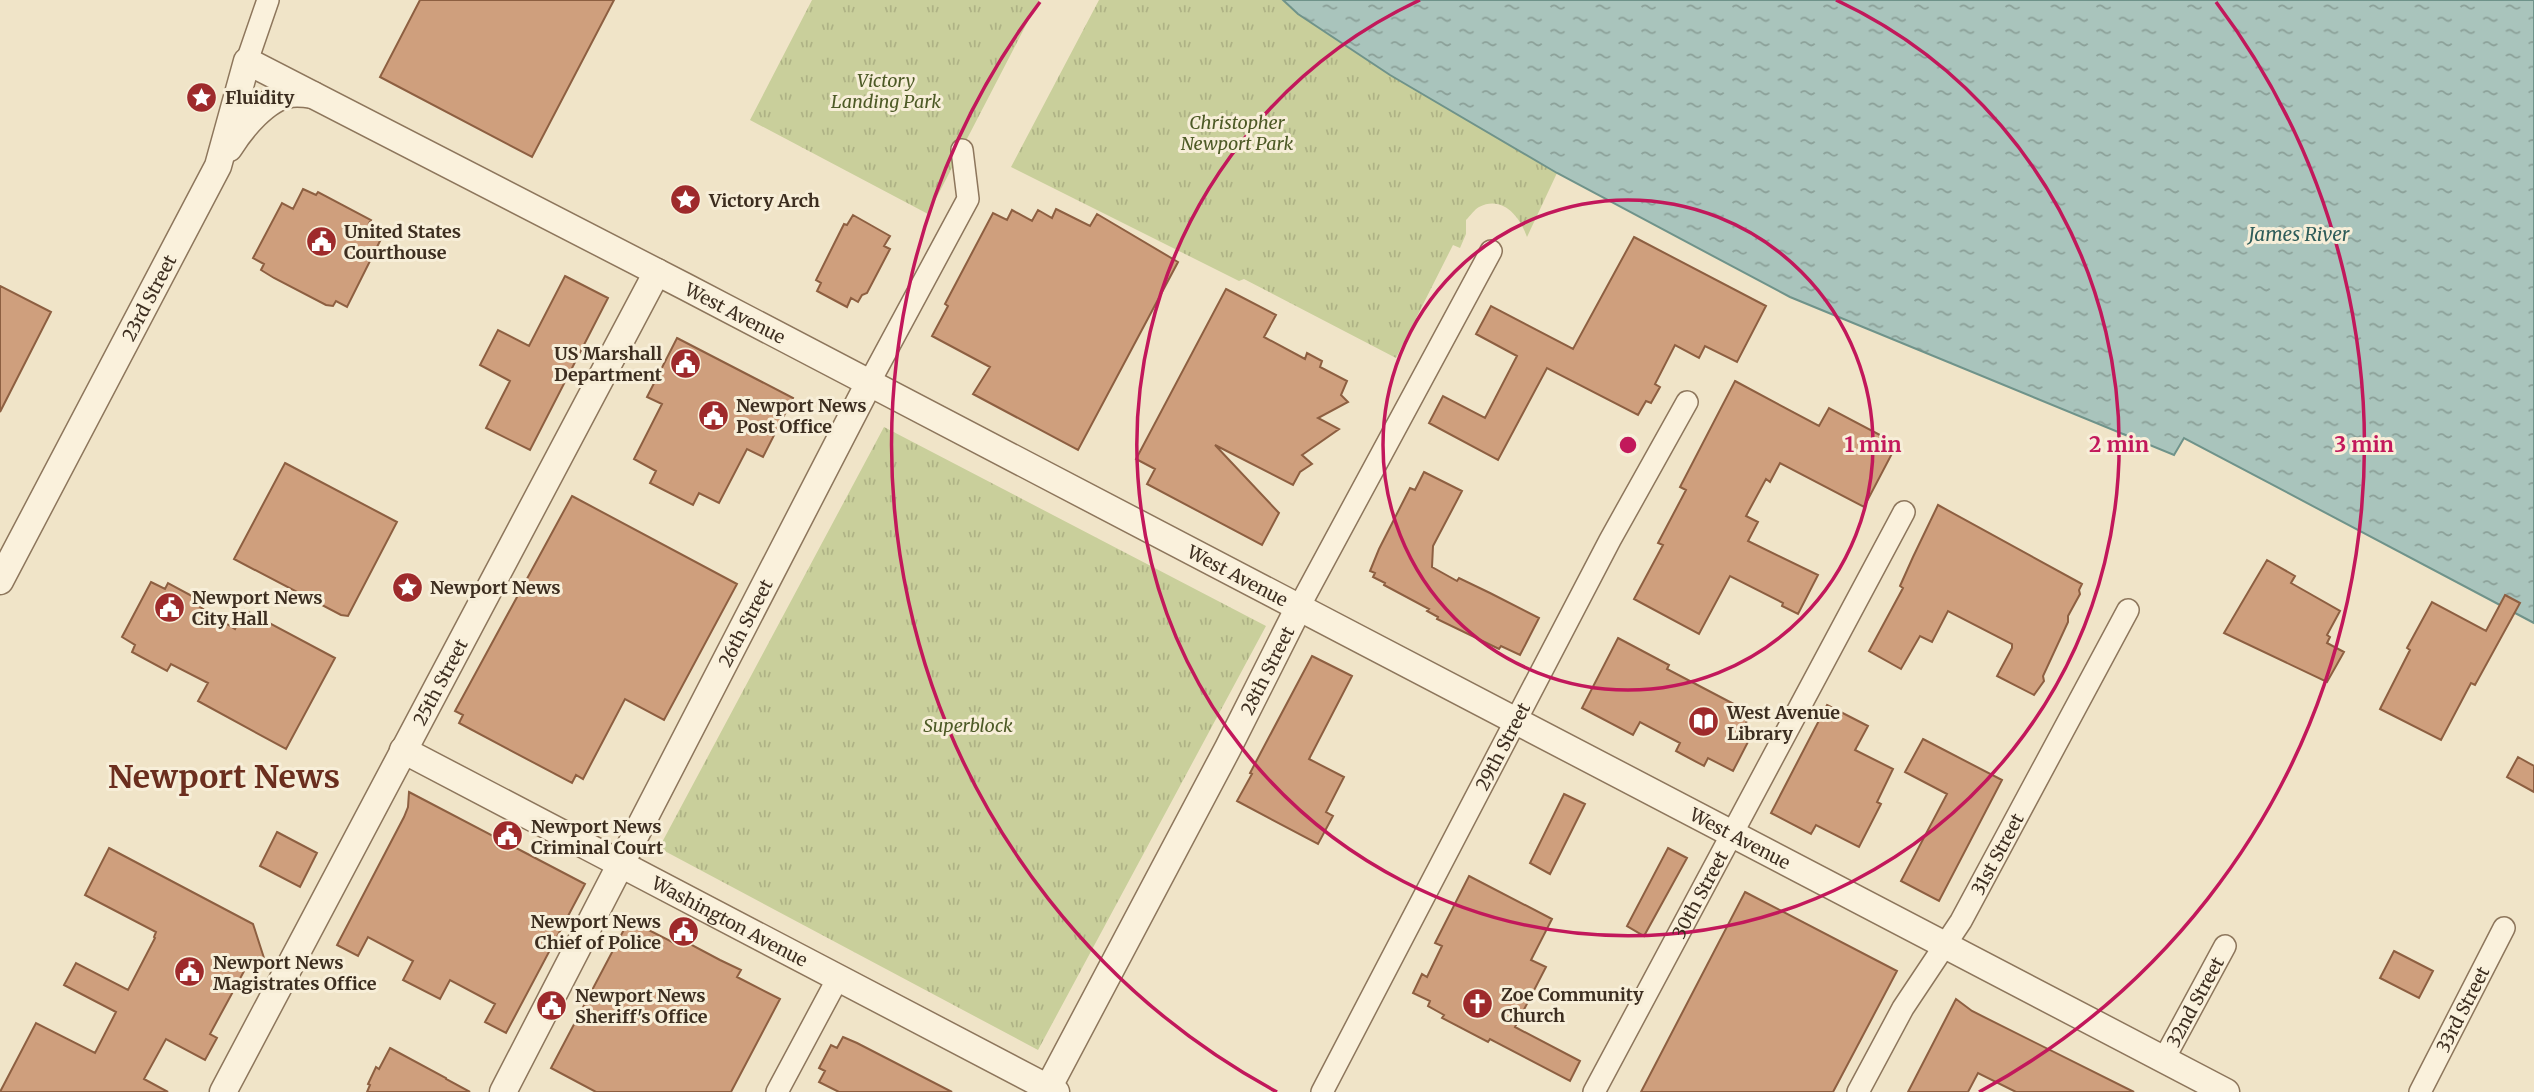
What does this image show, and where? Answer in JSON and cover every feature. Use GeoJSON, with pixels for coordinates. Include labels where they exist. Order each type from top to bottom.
{"type":"FeatureCollection","features":[{"type":"Feature","properties":{"kind":"street","name":"23rd Street"},"geometry":{"type":"LineString","coordinates":[[0,581],[218,166],[247,61],[268,0]]}},
{"type":"Feature","properties":{"kind":"street","name":"West Avenue"},"geometry":{"type":"LineString","coordinates":[[247,61],[657,272],[2225,1092]]}},
{"type":"Feature","properties":{"kind":"street"},"geometry":{"type":"LineString","coordinates":[[218,166],[243,127],[274,100],[290,94],[313,95]]}},
{"type":"Feature","properties":{"kind":"street","name":"26th Street"},"geometry":{"type":"LineString","coordinates":[[503,1092],[869,383],[968,199],[962,150]]}},
{"type":"Feature","properties":{"kind":"street","name":"28th Street"},"geometry":{"type":"LineString","coordinates":[[1050,1091],[1299,607],[1491,251]]}},
{"type":"Feature","properties":{"kind":"street","name":"25th Street"},"geometry":{"type":"LineString","coordinates":[[223,1092],[657,272]]}},
{"type":"Feature","properties":{"kind":"street","name":"29th Street"},"geometry":{"type":"LineString","coordinates":[[1322,1092],[1610,540],[1687,401]]}},
{"type":"Feature","properties":{"kind":"street","name":"30th Street"},"geometry":{"type":"LineString","coordinates":[[1594,1092],[1904,512]]}},
{"type":"Feature","properties":{"kind":"street","name":"31st Street"},"geometry":{"type":"LineString","coordinates":[[1858,1092],[1903,1008],[1946,945],[2128,610]]}},
{"type":"Feature","properties":{"kind":"street","name":"Washington Avenue"},"geometry":{"type":"LineString","coordinates":[[403,750],[1050,1091]]}},
{"type":"Feature","properties":{"kind":"street","name":"33rd Street"},"geometry":{"type":"LineString","coordinates":[[2420,1092],[2504,928]]}},
{"type":"Feature","properties":{"kind":"street","name":"32nd Street"},"geometry":{"type":"LineString","coordinates":[[2164,1059],[2225,946]]}},
{"type":"Feature","properties":{"kind":"street"},"geometry":{"type":"LineString","coordinates":[[778,1092],[838,978]]}},
{"type":"Feature","properties":{"kind":"green space","name":"Victory Landing Park"},"geometry":{"type":"Polygon","coordinates":[[[812,0],[1039,0],[928,214],[750,120],[812,0]]]}},
{"type":"Feature","properties":{"kind":"green space","name":"Christopher Newport Park"},"geometry":{"type":"Polygon","coordinates":[[[1099,0],[1283,0],[1298,14],[1390,75],[1557,173],[1527,237],[1515,216],[1496,204],[1479,207],[1466,220],[1466,234],[1460,248],[1453,245],[1396,358],[1244,279],[1239,281],[1011,167],[1099,0]]]}},
{"type":"Feature","properties":{"kind":"green space","name":"Superblock"},"geometry":{"type":"Polygon","coordinates":[[[884,427],[1266,626],[1038,1050],[659,848],[884,427]]]}},
{"type":"Feature","properties":{"kind":"water","name":"James River"},"geometry":{"type":"Polygon","coordinates":[[[1283,0],[2534,0],[2534,623],[2184,438],[2174,455],[1790,297],[1557,173],[1390,75],[1298,14],[1283,0]]]}},
{"type":"Feature","properties":{"kind":"building"},"geometry":{"type":"Polygon","coordinates":[[[420,0],[614,0],[532,157],[380,77],[420,0]]]}},
{"type":"Feature","properties":{"kind":"building","name":"United States Courthouse"},"geometry":{"type":"Polygon","coordinates":[[[303,189],[316,195],[318,192],[371,220],[369,223],[385,231],[347,307],[336,301],[333,306],[326,305],[274,278],[261,270],[264,264],[253,258],[282,203],[293,209],[303,189]]]}},
{"type":"Feature","properties":{"kind":"building"},"geometry":{"type":"Polygon","coordinates":[[[1056,209],[1090,226],[1097,214],[1178,262],[1078,450],[973,394],[990,367],[932,336],[948,306],[945,304],[993,213],[1007,220],[1012,210],[1032,221],[1038,210],[1052,218],[1056,209]]]}},
{"type":"Feature","properties":{"kind":"building"},"geometry":{"type":"Polygon","coordinates":[[[853,215],[890,236],[884,246],[890,249],[867,293],[862,295],[858,302],[851,298],[847,307],[817,291],[821,283],[816,280],[844,224],[847,225],[853,215]]]}},
{"type":"Feature","properties":{"kind":"building"},"geometry":{"type":"Polygon","coordinates":[[[1634,237],[1766,306],[1737,362],[1705,346],[1699,358],[1675,345],[1655,384],[1660,387],[1651,403],[1646,401],[1638,415],[1547,368],[1498,460],[1429,423],[1443,396],[1485,418],[1517,356],[1476,334],[1491,306],[1573,349],[1634,237]]]}},
{"type":"Feature","properties":{"kind":"building"},"geometry":{"type":"Polygon","coordinates":[[[565,276],[608,298],[530,450],[486,428],[510,381],[480,365],[498,330],[529,346],[565,276]]]}},
{"type":"Feature","properties":{"kind":"building"},"geometry":{"type":"Polygon","coordinates":[[[0,286],[51,312],[0,412],[0,286]]]}},
{"type":"Feature","properties":{"kind":"building"},"geometry":{"type":"Polygon","coordinates":[[[1226,289],[1276,315],[1264,337],[1305,359],[1307,353],[1322,361],[1320,367],[1347,381],[1341,395],[1348,402],[1318,418],[1339,429],[1302,455],[1312,464],[1300,472],[1293,485],[1215,445],[1279,513],[1262,545],[1147,484],[1155,469],[1136,459],[1226,289]]]}},
{"type":"Feature","properties":{"kind":"building"},"geometry":{"type":"Polygon","coordinates":[[[677,338],[793,398],[763,457],[747,449],[719,503],[699,493],[693,505],[650,483],[656,471],[634,459],[662,404],[647,397],[677,338]]]}},
{"type":"Feature","properties":{"kind":"building"},"geometry":{"type":"Polygon","coordinates":[[[1735,381],[1819,426],[1829,408],[1897,444],[1864,507],[1780,463],[1770,482],[1766,479],[1746,516],[1758,522],[1748,541],[1818,575],[1798,614],[1782,606],[1783,603],[1730,576],[1699,634],[1634,599],[1663,545],[1658,543],[1686,490],[1680,487],[1735,381]]]}},
{"type":"Feature","properties":{"kind":"building"},"geometry":{"type":"Polygon","coordinates":[[[285,463],[397,522],[348,616],[341,615],[234,559],[285,463]]]}},
{"type":"Feature","properties":{"kind":"building"},"geometry":{"type":"Polygon","coordinates":[[[1424,472],[1462,491],[1433,546],[1432,567],[1539,618],[1520,655],[1501,646],[1499,649],[1437,619],[1438,617],[1427,611],[1429,609],[1373,577],[1375,573],[1370,571],[1379,549],[1410,488],[1415,490],[1424,472]]]}},
{"type":"Feature","properties":{"kind":"building"},"geometry":{"type":"Polygon","coordinates":[[[572,496],[737,584],[664,720],[625,699],[583,779],[576,775],[572,783],[459,723],[463,715],[455,711],[572,496]]]}},
{"type":"Feature","properties":{"kind":"building"},"geometry":{"type":"Polygon","coordinates":[[[1938,505],[2082,584],[2043,676],[2044,681],[2034,695],[1997,676],[2012,644],[1948,611],[1932,642],[1920,636],[1901,669],[1869,651],[1903,588],[1900,586],[1938,505]]]}},
{"type":"Feature","properties":{"kind":"building"},"geometry":{"type":"Polygon","coordinates":[[[2267,560],[2295,576],[2291,583],[2340,611],[2327,635],[2330,637],[2327,643],[2344,652],[2327,682],[2224,633],[2267,560]]]}},
{"type":"Feature","properties":{"kind":"building"},"geometry":{"type":"Polygon","coordinates":[[[151,582],[165,589],[168,583],[203,602],[200,607],[235,629],[245,610],[335,658],[286,749],[198,701],[208,683],[171,664],[167,671],[132,652],[135,645],[122,637],[151,582]]]}},
{"type":"Feature","properties":{"kind":"building"},"geometry":{"type":"Polygon","coordinates":[[[2505,595],[2520,603],[2475,685],[2471,683],[2441,740],[2380,709],[2410,650],[2407,648],[2432,602],[2486,631],[2505,595]]]}},
{"type":"Feature","properties":{"kind":"building"},"geometry":{"type":"Polygon","coordinates":[[[1618,638],[1669,665],[1667,669],[1751,713],[1740,735],[1749,740],[1733,771],[1708,758],[1704,766],[1676,751],[1680,743],[1640,722],[1633,735],[1582,708],[1618,638]]]}},
{"type":"Feature","properties":{"kind":"building"},"geometry":{"type":"Polygon","coordinates":[[[1312,656],[1352,676],[1309,759],[1344,777],[1326,812],[1333,816],[1318,844],[1237,801],[1312,656]]]}},
{"type":"Feature","properties":{"kind":"building"},"geometry":{"type":"Polygon","coordinates":[[[1827,705],[1868,726],[1855,750],[1893,769],[1877,802],[1881,804],[1859,847],[1816,825],[1811,834],[1771,813],[1827,705]]]}},
{"type":"Feature","properties":{"kind":"building"},"geometry":{"type":"Polygon","coordinates":[[[1923,739],[2002,780],[1939,901],[1901,881],[1947,794],[1905,772],[1923,739]]]}},
{"type":"Feature","properties":{"kind":"building"},"geometry":{"type":"Polygon","coordinates":[[[2518,757],[2534,766],[2534,792],[2507,777],[2518,757]]]}},
{"type":"Feature","properties":{"kind":"building"},"geometry":{"type":"Polygon","coordinates":[[[409,792],[585,884],[506,1033],[485,1022],[495,1004],[450,980],[440,999],[403,980],[413,961],[368,937],[358,956],[337,945],[404,817],[409,792]]]}},
{"type":"Feature","properties":{"kind":"building"},"geometry":{"type":"Polygon","coordinates":[[[1564,794],[1585,804],[1550,874],[1530,863],[1564,794]]]}},
{"type":"Feature","properties":{"kind":"building"},"geometry":{"type":"Polygon","coordinates":[[[277,832],[317,853],[300,887],[260,866],[277,832]]]}},
{"type":"Feature","properties":{"kind":"building","name":"Newport News Magistrates Office"},"geometry":{"type":"Polygon","coordinates":[[[109,848],[253,924],[264,958],[249,962],[210,1034],[217,1038],[205,1060],[166,1039],[144,1079],[168,1092],[0,1092],[36,1023],[95,1053],[116,1012],[64,985],[76,963],[128,990],[155,938],[156,932],[85,895],[109,848]]]}},
{"type":"Feature","properties":{"kind":"building"},"geometry":{"type":"Polygon","coordinates":[[[1668,848],[1687,858],[1644,936],[1627,926],[1668,848]]]}},
{"type":"Feature","properties":{"kind":"building","name":"Zoe Community Church"},"geometry":{"type":"Polygon","coordinates":[[[1469,876],[1552,919],[1531,960],[1546,967],[1515,1027],[1580,1061],[1570,1081],[1490,1039],[1488,1042],[1442,1018],[1444,1015],[1428,1006],[1430,1001],[1413,993],[1422,974],[1427,977],[1442,946],[1435,943],[1469,876]]]}},
{"type":"Feature","properties":{"kind":"building"},"geometry":{"type":"Polygon","coordinates":[[[1745,892],[1897,971],[1833,1092],[1641,1092],[1745,892]]]}},
{"type":"Feature","properties":{"kind":"building"},"geometry":{"type":"Polygon","coordinates":[[[629,920],[674,943],[677,937],[741,970],[737,977],[780,999],[731,1092],[596,1092],[551,1068],[629,920]]]}},
{"type":"Feature","properties":{"kind":"building"},"geometry":{"type":"Polygon","coordinates":[[[2394,951],[2433,971],[2419,998],[2380,978],[2394,951]]]}},
{"type":"Feature","properties":{"kind":"building"},"geometry":{"type":"Polygon","coordinates":[[[1956,999],[1972,1011],[2134,1092],[2016,1092],[1978,1073],[1968,1092],[1908,1092],[1956,999]]]}},
{"type":"Feature","properties":{"kind":"building"},"geometry":{"type":"Polygon","coordinates":[[[843,1037],[952,1092],[839,1092],[819,1082],[825,1071],[819,1068],[831,1045],[837,1048],[843,1037]]]}},
{"type":"Feature","properties":{"kind":"building"},"geometry":{"type":"Polygon","coordinates":[[[390,1048],[470,1092],[367,1092],[376,1067],[379,1069],[390,1048]]]}},
{"type":"Feature","properties":{"kind":"place","name":"Fluidity"},"geometry":{"type":"Point","coordinates":[202,97]}},
{"type":"Feature","properties":{"kind":"place","name":"Victory Arch"},"geometry":{"type":"Point","coordinates":[686,200]}},
{"type":"Feature","properties":{"kind":"place","name":"United States Courthouse"},"geometry":{"type":"Point","coordinates":[321,241]}},
{"type":"Feature","properties":{"kind":"place","name":"US Marshall Department"},"geometry":{"type":"Point","coordinates":[685,363]}},
{"type":"Feature","properties":{"kind":"place","name":"Newport News Post Office"},"geometry":{"type":"Point","coordinates":[713,415]}},
{"type":"Feature","properties":{"kind":"place","name":"Newport News"},"geometry":{"type":"Point","coordinates":[407,587]}},
{"type":"Feature","properties":{"kind":"place","name":"Newport News City Hall"},"geometry":{"type":"Point","coordinates":[169,607]}},
{"type":"Feature","properties":{"kind":"place","name":"West Avenue Library"},"geometry":{"type":"Point","coordinates":[1704,722]}},
{"type":"Feature","properties":{"kind":"place","name":"Newport News Criminal Court"},"geometry":{"type":"Point","coordinates":[508,836]}},
{"type":"Feature","properties":{"kind":"place","name":"Newport News Chief of Police"},"geometry":{"type":"Point","coordinates":[684,931]}},
{"type":"Feature","properties":{"kind":"place","name":"Newport News Magistrates Office"},"geometry":{"type":"Point","coordinates":[190,972]}},
{"type":"Feature","properties":{"kind":"place","name":"Zoe Community Church"},"geometry":{"type":"Point","coordinates":[1478,1004]}},
{"type":"Feature","properties":{"kind":"place","name":"Newport News Sheriff's Office"},"geometry":{"type":"Point","coordinates":[552,1005]}},
{"type":"Feature","properties":{"kind":"district","name":"Newport News"},"geometry":{"type":"Point","coordinates":[224,777]}}]}
